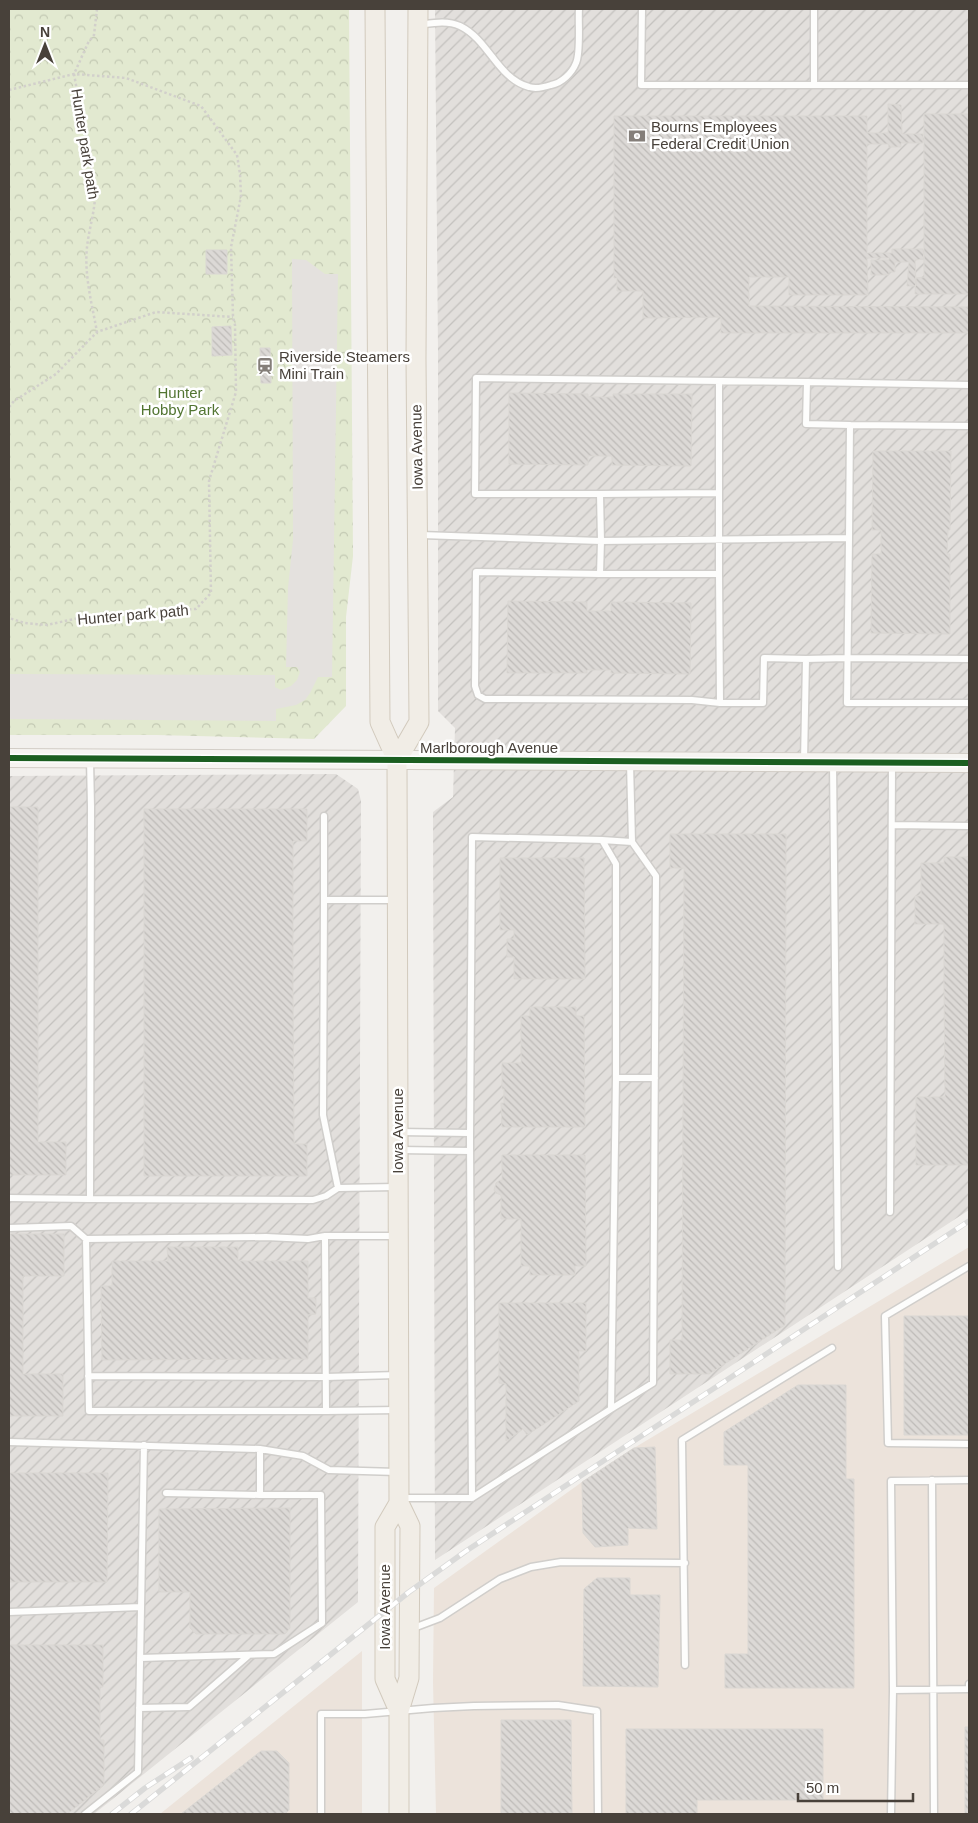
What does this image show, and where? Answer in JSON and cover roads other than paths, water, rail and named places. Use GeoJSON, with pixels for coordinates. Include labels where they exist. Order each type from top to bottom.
{"type":"FeatureCollection","features":[{"type":"Feature","properties":{"kind":"main road","name":"Iowa Avenue"},"geometry":{"type":"LineString","coordinates":[[375,9],[380,722],[397,760],[398,1472],[399,1501],[410,1526],[410,1678],[399,1711],[399,1814]]}},
{"type":"Feature","properties":{"kind":"main road","name":"Iowa Avenue"},"geometry":{"type":"LineString","coordinates":[[397,760],[419,722],[416,359],[418,17]]}},
{"type":"Feature","properties":{"kind":"main road","name":"Iowa Avenue"},"geometry":{"type":"LineString","coordinates":[[399,1501],[386,1528],[385,1612],[385,1679],[399,1711]]}},
{"type":"Feature","properties":{"kind":"street","name":"Marlborough Avenue"},"geometry":{"type":"LineString","coordinates":[[9,758],[969,763]]}},
{"type":"Feature","properties":{"kind":"lane"},"geometry":{"type":"LineString","coordinates":[[418,17],[460,26],[478,38],[498,65],[515,80],[530,88],[557,84],[565,78],[577,62],[579,9]]}},
{"type":"Feature","properties":{"kind":"lane"},"geometry":{"type":"LineString","coordinates":[[642,9],[642,85],[969,85]]}},
{"type":"Feature","properties":{"kind":"lane"},"geometry":{"type":"LineString","coordinates":[[814,9],[814,85]]}},
{"type":"Feature","properties":{"kind":"lane"},"geometry":{"type":"LineString","coordinates":[[719,493],[475,494],[476,378],[969,385]]}},
{"type":"Feature","properties":{"kind":"lane"},"geometry":{"type":"LineString","coordinates":[[719,381],[720,703]]}},
{"type":"Feature","properties":{"kind":"lane"},"geometry":{"type":"LineString","coordinates":[[807,382],[806,424],[969,426]]}},
{"type":"Feature","properties":{"kind":"lane"},"geometry":{"type":"LineString","coordinates":[[850,424],[847,703],[969,703]]}},
{"type":"Feature","properties":{"kind":"lane"},"geometry":{"type":"LineString","coordinates":[[600,494],[600,574]]}},
{"type":"Feature","properties":{"kind":"lane"},"geometry":{"type":"LineString","coordinates":[[418,534],[600,541],[848,538]]}},
{"type":"Feature","properties":{"kind":"lane"},"geometry":{"type":"LineString","coordinates":[[719,574],[476,572],[475,686],[478,695],[485,699],[692,700],[720,703],[763,703],[764,658],[969,659]]}},
{"type":"Feature","properties":{"kind":"lane"},"geometry":{"type":"LineString","coordinates":[[804,762],[806,659]]}},
{"type":"Feature","properties":{"kind":"lane"},"geometry":{"type":"LineString","coordinates":[[90,759],[92,807],[90,1199]]}},
{"type":"Feature","properties":{"kind":"lane"},"geometry":{"type":"LineString","coordinates":[[399,1501],[472,1498],[653,1383],[656,876],[632,842],[630,762]]}},
{"type":"Feature","properties":{"kind":"lane"},"geometry":{"type":"LineString","coordinates":[[834,762],[838,1267]]}},
{"type":"Feature","properties":{"kind":"lane"},"geometry":{"type":"LineString","coordinates":[[890,1212],[892,762]]}},
{"type":"Feature","properties":{"kind":"lane"},"geometry":{"type":"LineString","coordinates":[[324,816],[323,1115],[338,1188]]}},
{"type":"Feature","properties":{"kind":"lane"},"geometry":{"type":"LineString","coordinates":[[892,825],[969,826]]}},
{"type":"Feature","properties":{"kind":"lane"},"geometry":{"type":"LineString","coordinates":[[472,1498],[470,1133],[472,837],[632,842]]}},
{"type":"Feature","properties":{"kind":"lane"},"geometry":{"type":"LineString","coordinates":[[602,840],[616,864],[616,1078],[611,1409]]}},
{"type":"Feature","properties":{"kind":"lane"},"geometry":{"type":"LineString","coordinates":[[324,900],[397,900]]}},
{"type":"Feature","properties":{"kind":"lane"},"geometry":{"type":"LineString","coordinates":[[616,1078],[655,1078]]}},
{"type":"Feature","properties":{"kind":"lane"},"geometry":{"type":"LineString","coordinates":[[398,1141],[470,1133]]}},
{"type":"Feature","properties":{"kind":"lane"},"geometry":{"type":"LineString","coordinates":[[398,1141],[470,1151]]}},
{"type":"Feature","properties":{"kind":"lane"},"geometry":{"type":"LineString","coordinates":[[9,1198],[312,1200],[326,1196],[338,1188],[398,1187]]}},
{"type":"Feature","properties":{"kind":"lane"},"geometry":{"type":"LineString","coordinates":[[9,1228],[71,1226],[86,1239],[266,1237],[308,1239],[325,1236],[398,1236]]}},
{"type":"Feature","properties":{"kind":"lane"},"geometry":{"type":"LineString","coordinates":[[325,1236],[326,1411]]}},
{"type":"Feature","properties":{"kind":"lane"},"geometry":{"type":"LineString","coordinates":[[86,1239],[89,1411],[398,1410]]}},
{"type":"Feature","properties":{"kind":"lane"},"geometry":{"type":"LineString","coordinates":[[969,1266],[885,1316],[888,1444],[969,1444]]}},
{"type":"Feature","properties":{"kind":"lane"},"geometry":{"type":"LineString","coordinates":[[685,1665],[682,1440],[832,1348]]}},
{"type":"Feature","properties":{"kind":"lane"},"geometry":{"type":"LineString","coordinates":[[88,1376],[326,1378],[398,1376]]}},
{"type":"Feature","properties":{"kind":"lane"},"geometry":{"type":"LineString","coordinates":[[9,1442],[260,1449],[303,1456],[329,1470],[398,1472]]}},
{"type":"Feature","properties":{"kind":"lane"},"geometry":{"type":"LineString","coordinates":[[85,1814],[138,1772],[144,1445]]}},
{"type":"Feature","properties":{"kind":"lane"},"geometry":{"type":"LineString","coordinates":[[260,1449],[260,1495]]}},
{"type":"Feature","properties":{"kind":"lane"},"geometry":{"type":"LineString","coordinates":[[932,1480],[934,1814]]}},
{"type":"Feature","properties":{"kind":"lane"},"geometry":{"type":"LineString","coordinates":[[891,1814],[893,1690],[891,1481],[969,1480]]}},
{"type":"Feature","properties":{"kind":"lane"},"geometry":{"type":"LineString","coordinates":[[140,1658],[274,1654],[322,1623],[321,1495],[166,1493]]}},
{"type":"Feature","properties":{"kind":"lane"},"geometry":{"type":"LineString","coordinates":[[410,1630],[440,1618],[500,1579],[531,1567],[561,1562],[684,1563]]}},
{"type":"Feature","properties":{"kind":"lane"},"geometry":{"type":"LineString","coordinates":[[9,1612],[141,1608]]}},
{"type":"Feature","properties":{"kind":"lane"},"geometry":{"type":"LineString","coordinates":[[139,1708],[189,1707],[249,1655]]}},
{"type":"Feature","properties":{"kind":"lane"},"geometry":{"type":"LineString","coordinates":[[893,1690],[969,1690],[969,1684]]}},
{"type":"Feature","properties":{"kind":"lane"},"geometry":{"type":"LineString","coordinates":[[321,1814],[321,1714],[365,1714],[433,1708],[558,1706],[597,1711],[598,1814]]}},
{"type":"Feature","properties":{"kind":"railway"},"geometry":{"type":"LineString","coordinates":[[131,1814],[409,1592],[466,1551],[969,1221]]}},
{"type":"Feature","properties":{"kind":"railway"},"geometry":{"type":"LineString","coordinates":[[112,1814],[145,1788],[191,1758]]}},
{"type":"Feature","properties":{"kind":"place","name":"Bourns Employees Federal Credit Union"},"geometry":{"type":"Point","coordinates":[637,136]}},
{"type":"Feature","properties":{"kind":"place","name":"Riverside Steamers Mini Train"},"geometry":{"type":"Point","coordinates":[265,366]}},
{"type":"Feature","properties":{"kind":"park label","name":"Hunter Hobby Park"},"geometry":{"type":"Point","coordinates":[180,402]}}]}
